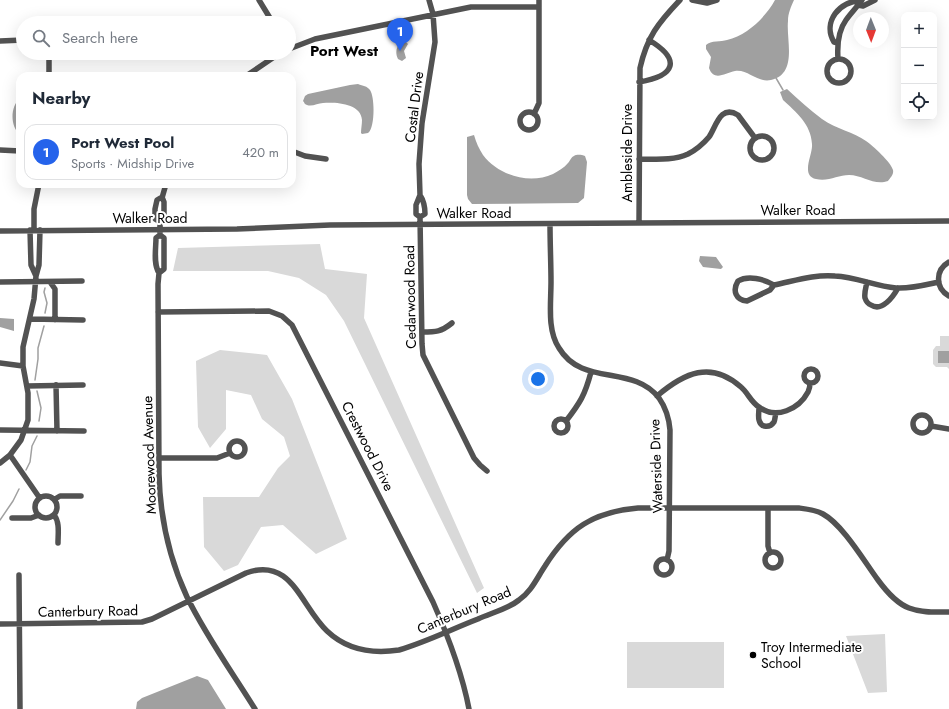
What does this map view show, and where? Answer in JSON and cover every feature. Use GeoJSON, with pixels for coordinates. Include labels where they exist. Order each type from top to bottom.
{"type":"FeatureCollection","features":[{"type":"Feature","properties":{"kind":"street"},"geometry":{"type":"LineString","coordinates":[[259,0],[269,16]]}},
{"type":"Feature","properties":{"kind":"street","name":"Costal Drive"},"geometry":{"type":"LineString","coordinates":[[420,225],[420,217],[416,214],[415,207],[420,195],[419,164],[422,123],[435,42],[433,14],[429,0]]}},
{"type":"Feature","properties":{"kind":"street"},"geometry":{"type":"LineString","coordinates":[[534,114],[539,103],[539,0]]}},
{"type":"Feature","properties":{"kind":"street","name":"Ambleside Drive"},"geometry":{"type":"LineString","coordinates":[[639,223],[640,68],[649,40],[662,20],[680,0]]}},
{"type":"Feature","properties":{"kind":"street"},"geometry":{"type":"LineString","coordinates":[[692,0],[707,3],[717,0]]}},
{"type":"Feature","properties":{"kind":"street"},"geometry":{"type":"LineString","coordinates":[[838,44],[834,42],[831,33],[832,18],[838,9],[846,3],[856,0],[863,6],[875,0]]}},
{"type":"Feature","properties":{"kind":"street"},"geometry":{"type":"LineString","coordinates":[[838,59],[838,44],[841,29],[845,21],[860,2]]}},
{"type":"Feature","properties":{"kind":"street"},"geometry":{"type":"LineString","coordinates":[[296,46],[315,39],[478,6],[539,6]]}},
{"type":"Feature","properties":{"kind":"street"},"geometry":{"type":"LineString","coordinates":[[0,40],[16,40]]}},
{"type":"Feature","properties":{"kind":"street"},"geometry":{"type":"LineString","coordinates":[[639,82],[662,76],[670,69],[670,59],[666,53],[649,40]]}},
{"type":"Feature","properties":{"kind":"street"},"geometry":{"type":"LineString","coordinates":[[838,59],[846,62],[850,70],[847,79],[839,82],[830,79],[827,71],[830,63],[838,59]]}},
{"type":"Feature","properties":{"kind":"street"},"geometry":{"type":"LineString","coordinates":[[49,60],[49,72]]}},
{"type":"Feature","properties":{"kind":"street"},"geometry":{"type":"LineString","coordinates":[[252,72],[270,60]]}},
{"type":"Feature","properties":{"kind":"street"},"geometry":{"type":"LineString","coordinates":[[639,159],[668,159],[687,155],[704,143],[710,136],[720,117],[729,113],[735,113],[738,115],[755,138]]}},
{"type":"Feature","properties":{"kind":"street"},"geometry":{"type":"LineString","coordinates":[[764,136],[770,140],[773,148],[769,157],[760,159],[752,154],[750,145],[755,138],[764,136]]}},
{"type":"Feature","properties":{"kind":"street"},"geometry":{"type":"LineString","coordinates":[[0,150],[16,151]]}},
{"type":"Feature","properties":{"kind":"street"},"geometry":{"type":"LineString","coordinates":[[296,153],[305,156],[326,159]]}},
{"type":"Feature","properties":{"kind":"street"},"geometry":{"type":"LineString","coordinates":[[0,462],[10,455],[21,440],[25,431],[29,408],[27,386],[22,366],[23,347],[30,320],[39,265],[34,209],[38,188]]}},
{"type":"Feature","properties":{"kind":"street"},"geometry":{"type":"LineString","coordinates":[[160,232],[160,222],[164,220],[164,202],[162,198],[165,188]]}},
{"type":"Feature","properties":{"kind":"street","name":"Costal Drive"},"geometry":{"type":"LineString","coordinates":[[420,195],[424,201],[425,208],[425,214],[420,217]]}},
{"type":"Feature","properties":{"kind":"street"},"geometry":{"type":"LineString","coordinates":[[160,222],[155,219],[155,209],[157,200],[162,198]]}},
{"type":"Feature","properties":{"kind":"street","name":"Walker Road"},"geometry":{"type":"LineString","coordinates":[[0,230],[160,232],[316,225],[949,221]]}},
{"type":"Feature","properties":{"kind":"street","name":"Waterside Drive"},"geometry":{"type":"LineString","coordinates":[[550,224],[551,322],[554,340],[558,348],[570,362],[577,367],[591,372],[635,381],[647,387],[657,396],[664,407],[669,425],[669,551],[667,560]]}},
{"type":"Feature","properties":{"kind":"street","name":"Cedarwood Road"},"geometry":{"type":"LineString","coordinates":[[420,225],[422,348],[426,363],[474,458],[487,471]]}},
{"type":"Feature","properties":{"kind":"street"},"geometry":{"type":"LineString","coordinates":[[35,230],[31,265],[36,279]]}},
{"type":"Feature","properties":{"kind":"street","name":"Moorewood Avenue"},"geometry":{"type":"LineString","coordinates":[[160,232],[164,238],[164,269],[159,273],[158,284],[159,458],[160,502],[166,535],[176,570],[189,601],[204,628],[255,709]]}},
{"type":"Feature","properties":{"kind":"street"},"geometry":{"type":"LineString","coordinates":[[949,262],[941,269],[939,276],[939,282],[943,292],[949,296]]}},
{"type":"Feature","properties":{"kind":"street"},"geometry":{"type":"LineString","coordinates":[[774,285],[770,290],[747,302],[739,299],[734,290],[738,281],[747,278],[768,282],[774,285],[825,276],[844,276],[898,288],[920,286],[939,282]]}},
{"type":"Feature","properties":{"kind":"street"},"geometry":{"type":"LineString","coordinates":[[0,282],[36,279],[50,282],[82,281]]}},
{"type":"Feature","properties":{"kind":"street"},"geometry":{"type":"LineString","coordinates":[[50,282],[55,293],[55,320]]}},
{"type":"Feature","properties":{"kind":"street"},"geometry":{"type":"LineString","coordinates":[[867,282],[865,299],[867,303],[874,307],[882,306],[898,288]]}},
{"type":"Feature","properties":{"kind":"street","name":"Crestwood Drive"},"geometry":{"type":"LineString","coordinates":[[158,312],[269,311],[282,316],[292,325],[421,576],[446,632],[458,666],[470,709]]}},
{"type":"Feature","properties":{"kind":"street"},"geometry":{"type":"LineString","coordinates":[[30,320],[83,320]]}},
{"type":"Feature","properties":{"kind":"street"},"geometry":{"type":"LineString","coordinates":[[422,332],[437,332],[445,329],[452,323]]}},
{"type":"Feature","properties":{"kind":"street"},"geometry":{"type":"LineString","coordinates":[[0,363],[22,366]]}},
{"type":"Feature","properties":{"kind":"street"},"geometry":{"type":"LineString","coordinates":[[566,421],[580,403],[591,372]]}},
{"type":"Feature","properties":{"kind":"street"},"geometry":{"type":"LineString","coordinates":[[657,396],[681,378],[691,374],[703,372],[714,373],[735,381],[759,407],[766,411],[776,413],[789,410],[797,405],[808,392],[810,383]]}},
{"type":"Feature","properties":{"kind":"street"},"geometry":{"type":"LineString","coordinates":[[56,385],[57,431]]}},
{"type":"Feature","properties":{"kind":"street"},"geometry":{"type":"LineString","coordinates":[[27,386],[83,385]]}},
{"type":"Feature","properties":{"kind":"street"},"geometry":{"type":"LineString","coordinates":[[759,407],[759,421],[762,425],[766,426],[772,424],[776,413]]}},
{"type":"Feature","properties":{"kind":"street"},"geometry":{"type":"LineString","coordinates":[[931,426],[949,429]]}},
{"type":"Feature","properties":{"kind":"street"},"geometry":{"type":"LineString","coordinates":[[0,430],[84,431]]}},
{"type":"Feature","properties":{"kind":"street"},"geometry":{"type":"LineString","coordinates":[[159,458],[217,458],[230,453]]}},
{"type":"Feature","properties":{"kind":"street"},"geometry":{"type":"LineString","coordinates":[[10,455],[39,497]]}},
{"type":"Feature","properties":{"kind":"street"},"geometry":{"type":"LineString","coordinates":[[39,497],[48,496],[55,500],[57,508],[54,515]]}},
{"type":"Feature","properties":{"kind":"street"},"geometry":{"type":"LineString","coordinates":[[55,500],[60,496],[81,496]]}},
{"type":"Feature","properties":{"kind":"street"},"geometry":{"type":"LineString","coordinates":[[39,497],[35,506],[36,512],[39,515]]}},
{"type":"Feature","properties":{"kind":"street","name":"Canterbury Road"},"geometry":{"type":"LineString","coordinates":[[0,624],[138,623],[152,619],[246,573],[260,569],[280,574],[290,581],[327,631],[343,643],[355,648],[376,652],[398,650],[446,632],[519,600],[528,592],[559,545],[575,530],[594,518],[623,509],[669,508],[805,509],[824,515],[836,524],[885,589],[895,599],[910,608],[920,611],[949,612]]}},
{"type":"Feature","properties":{"kind":"street"},"geometry":{"type":"LineString","coordinates":[[768,508],[768,546],[770,553]]}},
{"type":"Feature","properties":{"kind":"street"},"geometry":{"type":"LineString","coordinates":[[12,518],[31,518],[39,515],[47,517],[54,515]]}},
{"type":"Feature","properties":{"kind":"street"},"geometry":{"type":"LineString","coordinates":[[54,515],[58,522],[58,543]]}},
{"type":"Feature","properties":{"kind":"street"},"geometry":{"type":"LineString","coordinates":[[19,575],[20,709]]}},
{"type":"Feature","properties":{"kind":"shaded area"},"geometry":{"type":"Polygon","coordinates":[[[775,0],[794,0],[788,18],[789,55],[788,64],[785,71],[779,77],[771,80],[761,80],[740,71],[735,71],[720,76],[714,75],[709,68],[711,57],[706,49],[706,45],[711,42],[725,41],[742,34],[761,19],[775,0]]]}},
{"type":"Feature","properties":{"kind":"shaded area"},"geometry":{"type":"Polygon","coordinates":[[[401,41],[405,41],[408,44],[404,51],[406,58],[402,61],[398,59],[396,54],[397,48],[401,41]]]}},
{"type":"Feature","properties":{"kind":"shaded area"},"geometry":{"type":"Polygon","coordinates":[[[358,84],[369,89],[372,94],[374,112],[372,125],[368,133],[361,133],[361,114],[352,107],[340,103],[321,103],[309,105],[305,104],[303,101],[305,96],[308,94],[358,84]]]}},
{"type":"Feature","properties":{"kind":"shaded area"},"geometry":{"type":"Polygon","coordinates":[[[787,89],[822,119],[856,135],[877,150],[892,167],[893,172],[888,181],[878,182],[854,175],[841,176],[825,180],[811,177],[808,164],[812,148],[811,137],[806,124],[783,100],[780,92],[787,89]]]}},
{"type":"Feature","properties":{"kind":"shaded area"},"geometry":{"type":"Polygon","coordinates":[[[16,103],[16,130],[12,116],[16,103]]]}},
{"type":"Feature","properties":{"kind":"shaded area"},"geometry":{"type":"Polygon","coordinates":[[[474,135],[480,150],[489,162],[505,173],[524,178],[544,177],[553,174],[565,166],[575,155],[585,156],[587,162],[584,198],[578,203],[472,204],[467,195],[467,137],[474,135]]]}},
{"type":"Feature","properties":{"kind":"shaded area"},"geometry":{"type":"Polygon","coordinates":[[[320,244],[325,269],[367,274],[364,318],[484,588],[477,593],[344,321],[326,295],[299,278],[268,271],[173,271],[178,248],[320,244]]]}},
{"type":"Feature","properties":{"kind":"shaded area"},"geometry":{"type":"Polygon","coordinates":[[[700,256],[716,257],[723,267],[721,269],[703,267],[699,261],[700,256]]]}},
{"type":"Feature","properties":{"kind":"shaded area"},"geometry":{"type":"Polygon","coordinates":[[[0,318],[14,319],[14,331],[0,327],[0,318]]]}},
{"type":"Feature","properties":{"kind":"shaded area"},"geometry":{"type":"Polygon","coordinates":[[[940,336],[949,336],[949,369],[947,367],[936,367],[933,364],[933,350],[936,346],[940,346],[940,336]]]}},
{"type":"Feature","properties":{"kind":"shaded area"},"geometry":{"type":"Polygon","coordinates":[[[220,350],[267,355],[292,399],[347,539],[316,554],[283,525],[261,527],[238,565],[224,571],[204,547],[203,497],[259,497],[278,468],[290,456],[284,437],[262,419],[251,395],[226,390],[226,429],[210,448],[198,427],[196,361],[220,350]]]}},
{"type":"Feature","properties":{"kind":"shaded area"},"geometry":{"type":"Polygon","coordinates":[[[938,351],[949,351],[949,363],[938,363],[938,351]]]}},
{"type":"Feature","properties":{"kind":"shaded area"},"geometry":{"type":"Polygon","coordinates":[[[885,634],[887,692],[868,693],[846,636],[885,634]]]}},
{"type":"Feature","properties":{"kind":"shaded area"},"geometry":{"type":"Polygon","coordinates":[[[627,642],[724,642],[724,688],[627,688],[627,642]]]}},
{"type":"Feature","properties":{"kind":"shaded area"},"geometry":{"type":"Polygon","coordinates":[[[197,676],[208,680],[226,709],[136,709],[137,702],[142,698],[197,676]]]}},
{"type":"Feature","properties":{"kind":"waterway"},"geometry":{"type":"LineString","coordinates":[[776,78],[783,90]]}},
{"type":"Feature","properties":{"kind":"waterway"},"geometry":{"type":"LineString","coordinates":[[45,288],[44,292],[47,303],[45,313]]}},
{"type":"Feature","properties":{"kind":"waterway"},"geometry":{"type":"LineString","coordinates":[[35,380],[38,348],[44,326]]}},
{"type":"Feature","properties":{"kind":"waterway"},"geometry":{"type":"LineString","coordinates":[[37,391],[41,408],[39,421]]}},
{"type":"Feature","properties":{"kind":"waterway"},"geometry":{"type":"LineString","coordinates":[[26,470],[30,462],[32,446],[37,436]]}},
{"type":"Feature","properties":{"kind":"waterway"},"geometry":{"type":"LineString","coordinates":[[0,520],[19,489]]}},
{"type":"Feature","properties":{"kind":"place","name":"Port West Pool"},"geometry":{"type":"Point","coordinates":[400,51]}},
{"type":"Feature","properties":{"kind":"place","name":"Troy Intermediate School"},"geometry":{"type":"Point","coordinates":[753,655]}},
{"type":"Feature","properties":{"kind":"district","name":"Port West"},"geometry":{"type":"Point","coordinates":[344,51]}}]}
